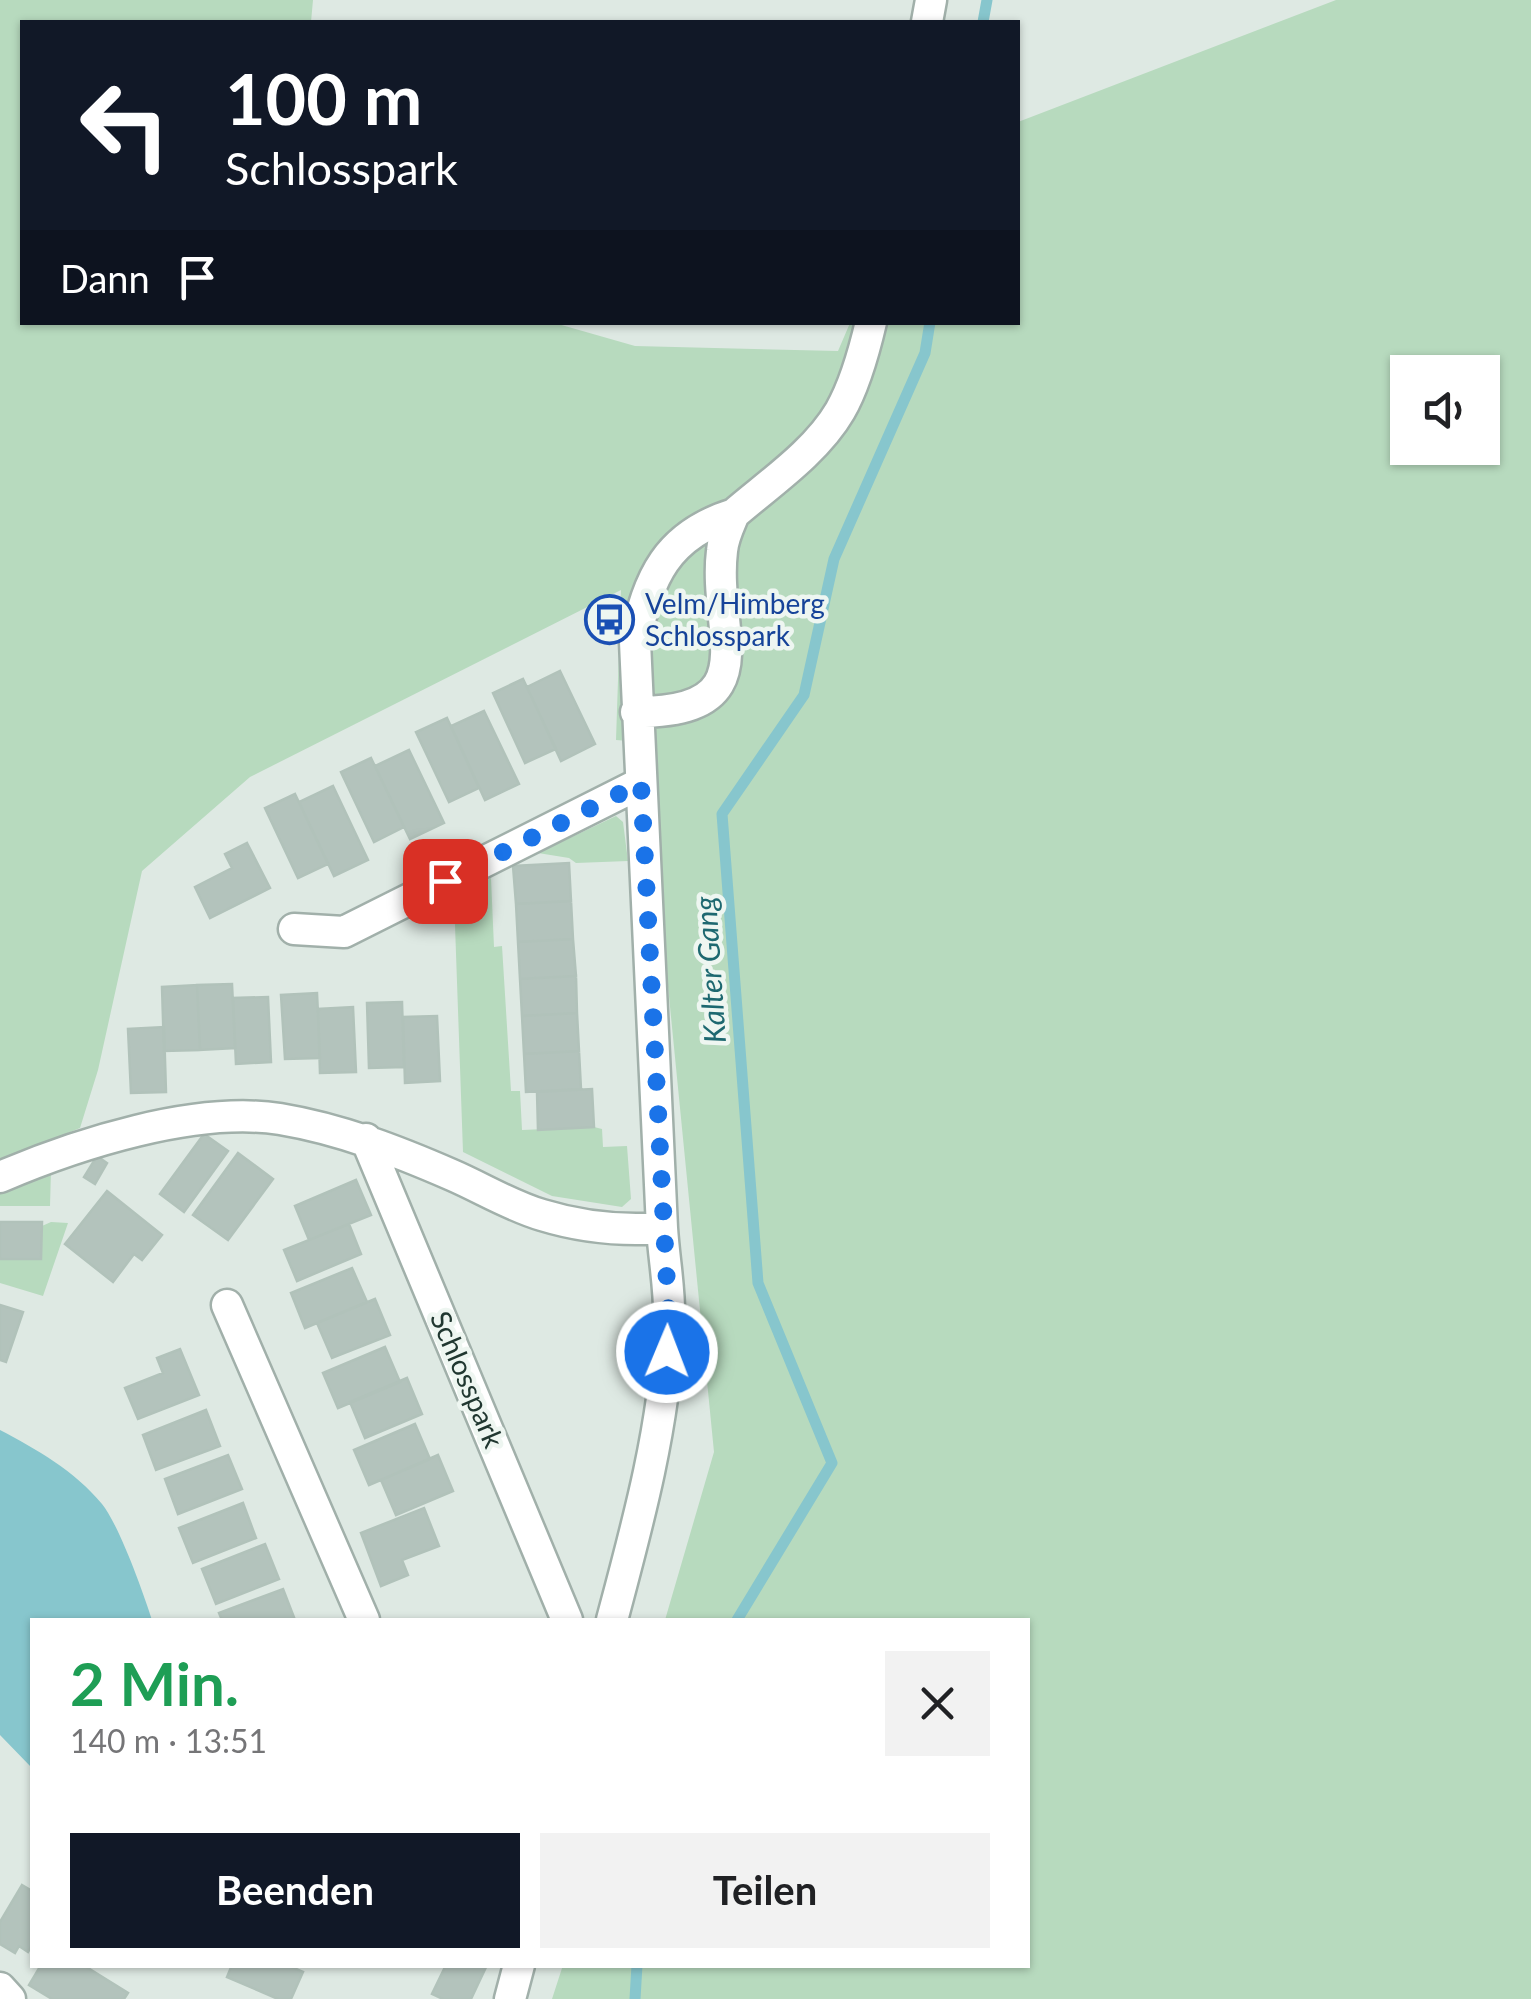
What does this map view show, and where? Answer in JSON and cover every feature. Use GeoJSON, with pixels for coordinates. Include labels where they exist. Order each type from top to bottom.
{"type":"FeatureCollection","features":[{"type":"Feature","properties":{"kind":"street"},"geometry":{"type":"LineString","coordinates":[[613,1618],[652,1469],[669,1323],[635,642],[643,605],[658,568],[669,553],[699,527],[734,514],[814,444],[832,423],[854,378],[869,325]]}},
{"type":"Feature","properties":{"kind":"street"},"geometry":{"type":"LineString","coordinates":[[636,712],[686,708],[702,700],[721,677],[728,642],[721,556],[734,514]]}},
{"type":"Feature","properties":{"kind":"street"},"geometry":{"type":"LineString","coordinates":[[294,929],[344,932],[641,783]]}},
{"type":"Feature","properties":{"kind":"street"},"geometry":{"type":"LineString","coordinates":[[0,1177],[44,1158],[126,1134],[209,1120],[278,1119],[366,1139],[541,1215],[621,1231],[662,1228]]}},
{"type":"Feature","properties":{"kind":"street","name":"Schlosspark"},"geometry":{"type":"LineString","coordinates":[[366,1139],[567,1618]]}},
{"type":"Feature","properties":{"kind":"street"},"geometry":{"type":"LineString","coordinates":[[227,1305],[363,1618]]}},
{"type":"Feature","properties":{"kind":"street"},"geometry":{"type":"LineString","coordinates":[[510,1999],[518,1968]]}},
{"type":"Feature","properties":{"kind":"street"},"geometry":{"type":"LineString","coordinates":[[0,1988],[10,1999]]}},
{"type":"Feature","properties":{"kind":"green space"},"geometry":{"type":"Polygon","coordinates":[[[0,0],[313,0],[311,20],[20,20],[20,325],[562,325],[635,346],[838,351],[849,325],[1020,325],[1020,121],[1336,0],[1531,0],[1531,1999],[552,1999],[562,1968],[1030,1968],[1030,1618],[666,1618],[714,1452],[664,946],[655,743],[616,740],[621,590],[250,777],[142,871],[98,1070],[80,1128],[0,1161],[0,0]]]}},
{"type":"Feature","properties":{"kind":"green space"},"geometry":{"type":"Polygon","coordinates":[[[616,816],[623,822],[628,861],[576,863],[569,858],[538,853],[616,816]]]}},
{"type":"Feature","properties":{"kind":"green space"},"geometry":{"type":"Polygon","coordinates":[[[491,878],[494,947],[502,946],[511,1091],[520,1091],[522,1130],[594,1127],[602,1129],[603,1147],[627,1146],[631,1199],[622,1207],[552,1196],[463,1152],[454,897],[491,878]]]}},
{"type":"Feature","properties":{"kind":"green space"},"geometry":{"type":"Polygon","coordinates":[[[51,1170],[50,1206],[0,1206],[0,1192],[31,1175],[51,1170]]]}},
{"type":"Feature","properties":{"kind":"green space"},"geometry":{"type":"Polygon","coordinates":[[[68,1223],[43,1296],[0,1283],[0,1259],[41,1259],[42,1226],[68,1223]]]}},
{"type":"Feature","properties":{"kind":"water"},"geometry":{"type":"Polygon","coordinates":[[[0,1430],[67,1471],[102,1504],[123,1543],[151,1618],[30,1618],[30,1766],[0,1735],[0,1430]]]}},
{"type":"Feature","properties":{"kind":"building"},"geometry":{"type":"Polygon","coordinates":[[[560,671],[595,744],[561,761],[527,687],[560,671]]]}},
{"type":"Feature","properties":{"kind":"building"},"geometry":{"type":"Polygon","coordinates":[[[523,679],[556,749],[525,763],[493,693],[523,679]]]}},
{"type":"Feature","properties":{"kind":"building"},"geometry":{"type":"Polygon","coordinates":[[[484,711],[519,784],[485,800],[451,726],[484,711]]]}},
{"type":"Feature","properties":{"kind":"building"},"geometry":{"type":"Polygon","coordinates":[[[447,718],[479,788],[449,802],[416,732],[447,718]]]}},
{"type":"Feature","properties":{"kind":"building"},"geometry":{"type":"Polygon","coordinates":[[[409,750],[444,823],[410,839],[375,766],[409,750]]]}},
{"type":"Feature","properties":{"kind":"building"},"geometry":{"type":"Polygon","coordinates":[[[371,758],[404,827],[374,842],[341,772],[371,758]]]}},
{"type":"Feature","properties":{"kind":"building"},"geometry":{"type":"Polygon","coordinates":[[[333,786],[368,860],[334,876],[299,802],[333,786]]]}},
{"type":"Feature","properties":{"kind":"building"},"geometry":{"type":"Polygon","coordinates":[[[295,794],[328,864],[298,878],[265,808],[295,794]]]}},
{"type":"Feature","properties":{"kind":"building"},"geometry":{"type":"Polygon","coordinates":[[[247,843],[270,888],[210,918],[195,887],[232,868],[225,854],[247,843]]]}},
{"type":"Feature","properties":{"kind":"building"},"geometry":{"type":"Polygon","coordinates":[[[569,863],[571,901],[516,904],[513,866],[569,863]]]}},
{"type":"Feature","properties":{"kind":"building"},"geometry":{"type":"Polygon","coordinates":[[[571,901],[573,939],[518,942],[516,904],[571,901]]]}},
{"type":"Feature","properties":{"kind":"building"},"geometry":{"type":"Polygon","coordinates":[[[573,939],[576,976],[520,979],[518,942],[573,939]]]}},
{"type":"Feature","properties":{"kind":"building"},"geometry":{"type":"Polygon","coordinates":[[[576,976],[577,1013],[522,1016],[520,979],[576,976]]]}},
{"type":"Feature","properties":{"kind":"building"},"geometry":{"type":"Polygon","coordinates":[[[232,984],[235,1048],[200,1050],[197,985],[232,984]]]}},
{"type":"Feature","properties":{"kind":"building"},"geometry":{"type":"Polygon","coordinates":[[[197,985],[200,1050],[164,1051],[162,987],[197,985]]]}},
{"type":"Feature","properties":{"kind":"building"},"geometry":{"type":"Polygon","coordinates":[[[317,993],[320,1058],[285,1059],[281,995],[317,993]]]}},
{"type":"Feature","properties":{"kind":"building"},"geometry":{"type":"Polygon","coordinates":[[[268,997],[271,1062],[236,1064],[233,998],[268,997]]]}},
{"type":"Feature","properties":{"kind":"building"},"geometry":{"type":"Polygon","coordinates":[[[402,1002],[404,1067],[369,1068],[367,1003],[402,1002]]]}},
{"type":"Feature","properties":{"kind":"building"},"geometry":{"type":"Polygon","coordinates":[[[353,1007],[356,1072],[320,1073],[318,1009],[353,1007]]]}},
{"type":"Feature","properties":{"kind":"building"},"geometry":{"type":"Polygon","coordinates":[[[577,1013],[579,1051],[524,1054],[522,1016],[577,1013]]]}},
{"type":"Feature","properties":{"kind":"building"},"geometry":{"type":"Polygon","coordinates":[[[437,1016],[440,1081],[405,1083],[403,1017],[437,1016]]]}},
{"type":"Feature","properties":{"kind":"building"},"geometry":{"type":"Polygon","coordinates":[[[164,1027],[166,1092],[131,1093],[128,1029],[164,1027]]]}},
{"type":"Feature","properties":{"kind":"building"},"geometry":{"type":"Polygon","coordinates":[[[579,1051],[581,1089],[526,1092],[524,1054],[579,1051]]]}},
{"type":"Feature","properties":{"kind":"building"},"geometry":{"type":"Polygon","coordinates":[[[592,1089],[594,1127],[538,1130],[537,1092],[592,1089]]]}},
{"type":"Feature","properties":{"kind":"building"},"geometry":{"type":"Polygon","coordinates":[[[204,1134],[228,1151],[184,1212],[160,1194],[204,1134]]]}},
{"type":"Feature","properties":{"kind":"building"},"geometry":{"type":"Polygon","coordinates":[[[238,1153],[273,1179],[228,1240],[193,1215],[238,1153]]]}},
{"type":"Feature","properties":{"kind":"building"},"geometry":{"type":"Polygon","coordinates":[[[97,1156],[107,1163],[95,1184],[84,1177],[97,1156]]]}},
{"type":"Feature","properties":{"kind":"building"},"geometry":{"type":"Polygon","coordinates":[[[356,1180],[371,1215],[309,1240],[295,1206],[356,1180]]]}},
{"type":"Feature","properties":{"kind":"building"},"geometry":{"type":"Polygon","coordinates":[[[107,1191],[162,1235],[142,1260],[134,1254],[113,1282],[65,1244],[107,1191]]]}},
{"type":"Feature","properties":{"kind":"building"},"geometry":{"type":"Polygon","coordinates":[[[0,1222],[42,1222],[41,1259],[0,1259],[0,1222]]]}},
{"type":"Feature","properties":{"kind":"building"},"geometry":{"type":"Polygon","coordinates":[[[349,1224],[361,1254],[297,1281],[284,1250],[349,1224]]]}},
{"type":"Feature","properties":{"kind":"building"},"geometry":{"type":"Polygon","coordinates":[[[352,1268],[367,1302],[305,1328],[291,1293],[352,1268]]]}},
{"type":"Feature","properties":{"kind":"building"},"geometry":{"type":"Polygon","coordinates":[[[375,1299],[390,1335],[332,1358],[317,1323],[375,1299]]]}},
{"type":"Feature","properties":{"kind":"building"},"geometry":{"type":"Polygon","coordinates":[[[0,1305],[23,1312],[6,1362],[0,1360],[0,1305]]]}},
{"type":"Feature","properties":{"kind":"building"},"geometry":{"type":"Polygon","coordinates":[[[385,1347],[400,1382],[338,1408],[323,1373],[385,1347]]]}},
{"type":"Feature","properties":{"kind":"building"},"geometry":{"type":"Polygon","coordinates":[[[180,1349],[199,1395],[138,1419],[125,1388],[163,1373],[157,1358],[180,1349]]]}},
{"type":"Feature","properties":{"kind":"building"},"geometry":{"type":"Polygon","coordinates":[[[407,1378],[422,1414],[365,1438],[350,1402],[407,1378]]]}},
{"type":"Feature","properties":{"kind":"building"},"geometry":{"type":"Polygon","coordinates":[[[206,1410],[220,1446],[156,1470],[143,1435],[206,1410]]]}},
{"type":"Feature","properties":{"kind":"building"},"geometry":{"type":"Polygon","coordinates":[[[415,1424],[430,1459],[369,1485],[354,1450],[415,1424]]]}},
{"type":"Feature","properties":{"kind":"building"},"geometry":{"type":"Polygon","coordinates":[[[228,1455],[242,1489],[178,1514],[165,1479],[228,1455]]]}},
{"type":"Feature","properties":{"kind":"building"},"geometry":{"type":"Polygon","coordinates":[[[438,1455],[453,1491],[396,1515],[381,1480],[438,1455]]]}},
{"type":"Feature","properties":{"kind":"building"},"geometry":{"type":"Polygon","coordinates":[[[243,1503],[256,1538],[193,1563],[179,1528],[243,1503]]]}},
{"type":"Feature","properties":{"kind":"building"},"geometry":{"type":"Polygon","coordinates":[[[424,1508],[439,1546],[402,1560],[408,1575],[381,1586],[361,1533],[424,1508]]]}},
{"type":"Feature","properties":{"kind":"building"},"geometry":{"type":"Polygon","coordinates":[[[265,1544],[279,1579],[216,1604],[202,1569],[265,1544]]]}},
{"type":"Feature","properties":{"kind":"building"},"geometry":{"type":"Polygon","coordinates":[[[283,1589],[294,1618],[221,1618],[219,1613],[283,1589]]]}},
{"type":"Feature","properties":{"kind":"building"},"geometry":{"type":"Polygon","coordinates":[[[22,1885],[30,1890],[28,1952],[19,1946],[15,1953],[0,1944],[0,1922],[22,1885]]]}},
{"type":"Feature","properties":{"kind":"building"},"geometry":{"type":"Polygon","coordinates":[[[39,1968],[88,1968],[128,1993],[124,1999],[52,1999],[29,1985],[39,1968]]]}},
{"type":"Feature","properties":{"kind":"building"},"geometry":{"type":"Polygon","coordinates":[[[231,1968],[294,1968],[303,1972],[291,1999],[278,1999],[227,1977],[231,1968]]]}},
{"type":"Feature","properties":{"kind":"building"},"geometry":{"type":"Polygon","coordinates":[[[445,1968],[486,1968],[471,1999],[443,1999],[432,1994],[445,1968]]]}},
{"type":"Feature","properties":{"kind":"waterway","name":"Kalter Gang"},"geometry":{"type":"LineString","coordinates":[[983,20],[987,0]]}},
{"type":"Feature","properties":{"kind":"waterway","name":"Kalter Gang"},"geometry":{"type":"LineString","coordinates":[[738,1618],[832,1463],[758,1283],[722,814],[804,695],[834,559],[925,353],[930,325]]}},
{"type":"Feature","properties":{"kind":"waterway","name":"Kalter Gang"},"geometry":{"type":"LineString","coordinates":[[635,1999],[637,1968]]}},
{"type":"Feature","properties":{"kind":"place","name":"Velm/Himberg Schlosspark"},"geometry":{"type":"Point","coordinates":[610,619]}},
{"type":"Feature","properties":{"kind":"route"},"geometry":{"type":"LineString","coordinates":[[445,881],[641,783],[669,1323],[667,1352]]}}]}
